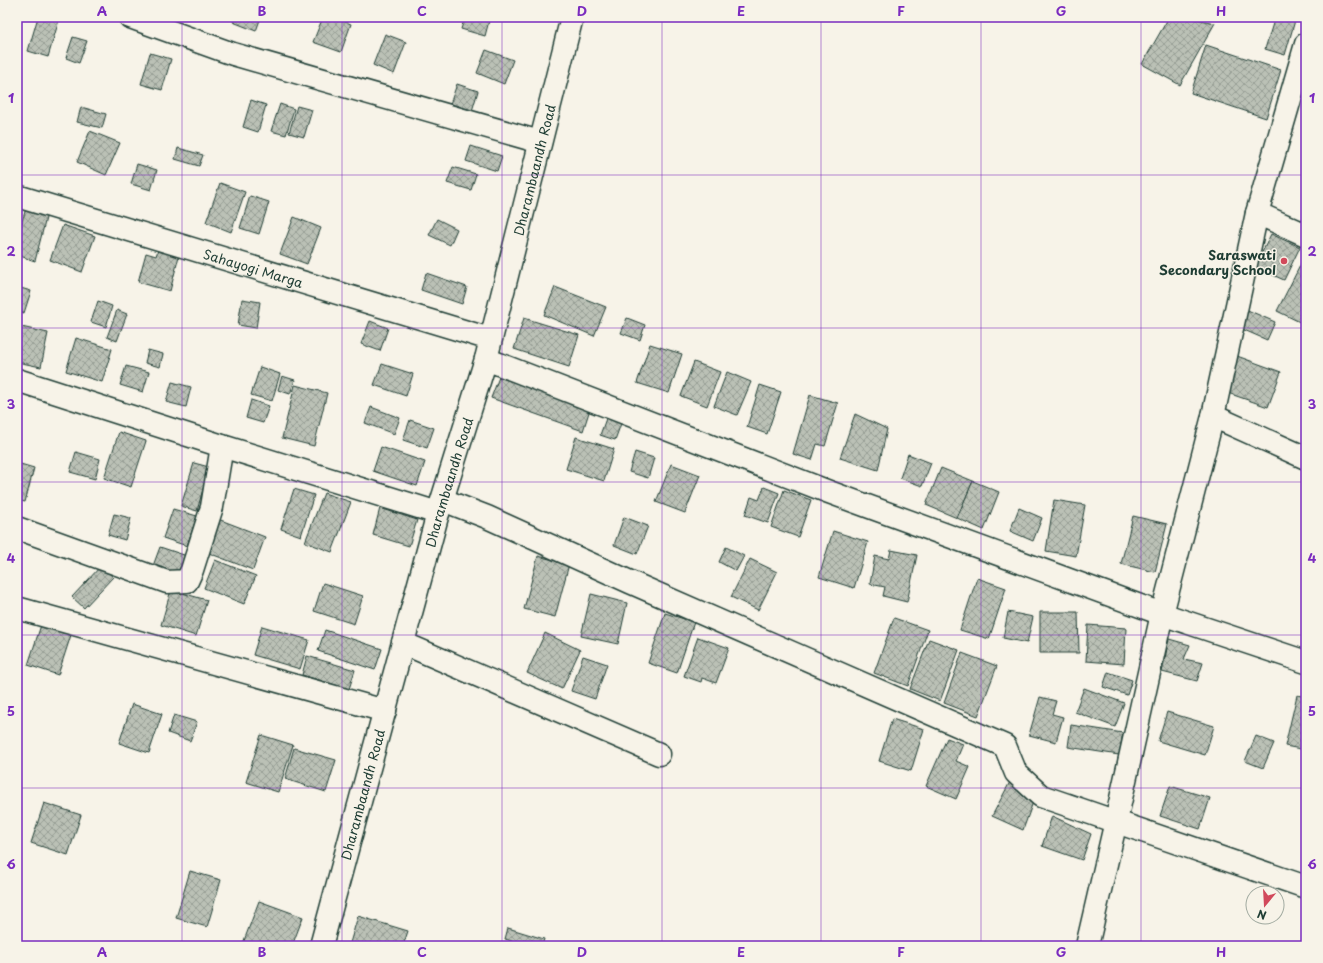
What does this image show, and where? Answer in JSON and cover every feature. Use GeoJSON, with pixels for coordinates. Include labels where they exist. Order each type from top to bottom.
{"type":"FeatureCollection","features":[{"type":"Feature","properties":{"kind":"street"},"geometry":{"type":"LineString","coordinates":[[130,17],[233,54],[540,142]]}},
{"type":"Feature","properties":{"kind":"street","name":"Dharambaandh Road"},"geometry":{"type":"LineString","coordinates":[[321,946],[440,506],[488,349],[572,17]]}},
{"type":"Feature","properties":{"kind":"street"},"geometry":{"type":"LineString","coordinates":[[1087,946],[1162,614],[1213,416],[1257,213],[1306,44]]}},
{"type":"Feature","properties":{"kind":"street","name":"Sahayogi Marga"},"geometry":{"type":"LineString","coordinates":[[17,196],[488,349],[830,492],[1162,614],[1306,662]]}},
{"type":"Feature","properties":{"kind":"street"},"geometry":{"type":"LineString","coordinates":[[1257,213],[1306,235]]}},
{"type":"Feature","properties":{"kind":"street"},"geometry":{"type":"LineString","coordinates":[[17,380],[222,446],[440,506],[487,517],[637,585],[1004,746],[1016,773],[1041,796],[1306,887]]}},
{"type":"Feature","properties":{"kind":"street"},"geometry":{"type":"LineString","coordinates":[[1213,416],[1306,458]]}},
{"type":"Feature","properties":{"kind":"street"},"geometry":{"type":"LineString","coordinates":[[17,528],[167,582],[186,581],[192,570],[212,507],[222,446]]}},
{"type":"Feature","properties":{"kind":"street"},"geometry":{"type":"LineString","coordinates":[[17,608],[385,711]]}},
{"type":"Feature","properties":{"kind":"street"},"geometry":{"type":"LineString","coordinates":[[403,642],[659,754]]}},
{"type":"Feature","properties":{"kind":"building"},"geometry":{"type":"Polygon","coordinates":[[[38,17],[48,17],[59,20],[48,57],[28,51],[38,17]]]}},
{"type":"Feature","properties":{"kind":"building"},"geometry":{"type":"Polygon","coordinates":[[[235,17],[261,17],[256,31],[233,22],[235,17]]]}},
{"type":"Feature","properties":{"kind":"building"},"geometry":{"type":"Polygon","coordinates":[[[323,17],[332,17],[351,24],[341,52],[313,42],[323,17]]]}},
{"type":"Feature","properties":{"kind":"building"},"geometry":{"type":"Polygon","coordinates":[[[465,17],[490,17],[485,36],[461,29],[465,17]]]}},
{"type":"Feature","properties":{"kind":"building"},"geometry":{"type":"Polygon","coordinates":[[[1169,17],[1187,17],[1215,23],[1180,85],[1142,64],[1169,17]]]}},
{"type":"Feature","properties":{"kind":"building"},"geometry":{"type":"Polygon","coordinates":[[[1275,17],[1296,17],[1285,55],[1265,49],[1275,17]]]}},
{"type":"Feature","properties":{"kind":"building"},"geometry":{"type":"Polygon","coordinates":[[[385,34],[406,42],[394,74],[373,65],[385,34]]]}},
{"type":"Feature","properties":{"kind":"building"},"geometry":{"type":"Polygon","coordinates":[[[73,37],[87,41],[79,63],[66,58],[73,37]]]}},
{"type":"Feature","properties":{"kind":"building"},"geometry":{"type":"Polygon","coordinates":[[[1206,45],[1281,70],[1266,118],[1191,93],[1206,45]]]}},
{"type":"Feature","properties":{"kind":"building"},"geometry":{"type":"Polygon","coordinates":[[[486,50],[513,60],[504,84],[477,73],[486,50]]]}},
{"type":"Feature","properties":{"kind":"building"},"geometry":{"type":"Polygon","coordinates":[[[150,53],[171,59],[162,90],[141,84],[150,53]]]}},
{"type":"Feature","properties":{"kind":"building"},"geometry":{"type":"Polygon","coordinates":[[[457,84],[478,91],[472,111],[450,104],[457,84]]]}},
{"type":"Feature","properties":{"kind":"building"},"geometry":{"type":"Polygon","coordinates":[[[251,100],[266,105],[258,132],[243,127],[251,100]]]}},
{"type":"Feature","properties":{"kind":"building"},"geometry":{"type":"Polygon","coordinates":[[[280,104],[294,109],[286,135],[271,131],[280,104]]]}},
{"type":"Feature","properties":{"kind":"building"},"geometry":{"type":"Polygon","coordinates":[[[297,106],[312,110],[304,137],[289,133],[297,106]]]}},
{"type":"Feature","properties":{"kind":"building"},"geometry":{"type":"Polygon","coordinates":[[[81,107],[106,114],[102,128],[77,122],[81,107]]]}},
{"type":"Feature","properties":{"kind":"building"},"geometry":{"type":"Polygon","coordinates":[[[90,131],[120,143],[106,175],[77,162],[90,131]]]}},
{"type":"Feature","properties":{"kind":"building"},"geometry":{"type":"Polygon","coordinates":[[[471,146],[502,156],[497,171],[466,161],[471,146]]]}},
{"type":"Feature","properties":{"kind":"building"},"geometry":{"type":"Polygon","coordinates":[[[178,148],[203,155],[199,166],[175,159],[178,148]]]}},
{"type":"Feature","properties":{"kind":"building"},"geometry":{"type":"Polygon","coordinates":[[[137,164],[157,170],[151,190],[131,184],[137,164]]]}},
{"type":"Feature","properties":{"kind":"building"},"geometry":{"type":"Polygon","coordinates":[[[453,167],[476,174],[471,190],[447,183],[453,167]]]}},
{"type":"Feature","properties":{"kind":"building"},"geometry":{"type":"Polygon","coordinates":[[[220,183],[245,192],[231,232],[206,222],[220,183]]]}},
{"type":"Feature","properties":{"kind":"building"},"geometry":{"type":"Polygon","coordinates":[[[250,196],[269,202],[259,234],[240,228],[250,196]]]}},
{"type":"Feature","properties":{"kind":"building"},"geometry":{"type":"Polygon","coordinates":[[[26,208],[47,214],[35,261],[17,255],[17,239],[26,208]]]}},
{"type":"Feature","properties":{"kind":"building"},"geometry":{"type":"Polygon","coordinates":[[[294,217],[321,228],[307,264],[280,254],[294,217]]]}},
{"type":"Feature","properties":{"kind":"building"},"geometry":{"type":"Polygon","coordinates":[[[437,219],[457,229],[450,245],[429,235],[437,219]]]}},
{"type":"Feature","properties":{"kind":"building"},"geometry":{"type":"Polygon","coordinates":[[[63,225],[95,236],[82,272],[50,260],[63,225]]]}},
{"type":"Feature","properties":{"kind":"building"},"geometry":{"type":"Polygon","coordinates":[[[1271,234],[1300,247],[1284,280],[1255,267],[1271,234]]]}},
{"type":"Feature","properties":{"kind":"building"},"geometry":{"type":"Polygon","coordinates":[[[158,250],[179,256],[170,291],[138,282],[146,253],[156,256],[158,250]]]}},
{"type":"Feature","properties":{"kind":"building"},"geometry":{"type":"Polygon","coordinates":[[[1306,254],[1306,325],[1277,311],[1306,254]]]}},
{"type":"Feature","properties":{"kind":"building"},"geometry":{"type":"Polygon","coordinates":[[[426,273],[467,287],[462,304],[421,290],[426,273]]]}},
{"type":"Feature","properties":{"kind":"building"},"geometry":{"type":"Polygon","coordinates":[[[17,287],[31,291],[24,313],[17,311],[17,287]]]}},
{"type":"Feature","properties":{"kind":"building"},"geometry":{"type":"Polygon","coordinates":[[[555,287],[606,307],[594,336],[544,315],[555,287]]]}},
{"type":"Feature","properties":{"kind":"building"},"geometry":{"type":"Polygon","coordinates":[[[242,299],[260,302],[256,328],[238,325],[242,299]]]}},
{"type":"Feature","properties":{"kind":"building"},"geometry":{"type":"Polygon","coordinates":[[[98,301],[112,306],[106,327],[91,322],[98,301]]]}},
{"type":"Feature","properties":{"kind":"building"},"geometry":{"type":"Polygon","coordinates":[[[1243,308],[1275,322],[1267,340],[1235,326],[1243,308]]]}},
{"type":"Feature","properties":{"kind":"building"},"geometry":{"type":"Polygon","coordinates":[[[117,310],[127,314],[117,341],[107,337],[117,310]]]}},
{"type":"Feature","properties":{"kind":"building"},"geometry":{"type":"Polygon","coordinates":[[[524,318],[579,335],[569,367],[514,349],[524,318]]]}},
{"type":"Feature","properties":{"kind":"building"},"geometry":{"type":"Polygon","coordinates":[[[627,318],[645,325],[640,340],[621,333],[627,318]]]}},
{"type":"Feature","properties":{"kind":"building"},"geometry":{"type":"Polygon","coordinates":[[[370,321],[388,328],[380,351],[361,344],[370,321]]]}},
{"type":"Feature","properties":{"kind":"building"},"geometry":{"type":"Polygon","coordinates":[[[17,326],[48,333],[41,367],[17,362],[17,326]]]}},
{"type":"Feature","properties":{"kind":"building"},"geometry":{"type":"Polygon","coordinates":[[[76,338],[112,349],[102,382],[66,371],[76,338]]]}},
{"type":"Feature","properties":{"kind":"building"},"geometry":{"type":"Polygon","coordinates":[[[650,344],[682,354],[669,393],[637,383],[650,344]]]}},
{"type":"Feature","properties":{"kind":"building"},"geometry":{"type":"Polygon","coordinates":[[[148,350],[163,354],[160,367],[145,363],[148,350]]]}},
{"type":"Feature","properties":{"kind":"building"},"geometry":{"type":"Polygon","coordinates":[[[1237,356],[1281,372],[1268,407],[1225,392],[1237,356]]]}},
{"type":"Feature","properties":{"kind":"building"},"geometry":{"type":"Polygon","coordinates":[[[694,362],[720,372],[707,406],[681,396],[694,362]]]}},
{"type":"Feature","properties":{"kind":"building"},"geometry":{"type":"Polygon","coordinates":[[[382,364],[413,374],[406,396],[374,385],[382,364]]]}},
{"type":"Feature","properties":{"kind":"building"},"geometry":{"type":"Polygon","coordinates":[[[126,366],[149,372],[143,392],[120,385],[126,366]]]}},
{"type":"Feature","properties":{"kind":"building"},"geometry":{"type":"Polygon","coordinates":[[[260,367],[280,374],[272,401],[251,395],[260,367]]]}},
{"type":"Feature","properties":{"kind":"building"},"geometry":{"type":"Polygon","coordinates":[[[727,372],[751,382],[737,415],[714,406],[727,372]]]}},
{"type":"Feature","properties":{"kind":"building"},"geometry":{"type":"Polygon","coordinates":[[[282,376],[295,380],[290,394],[278,390],[282,376]]]}},
{"type":"Feature","properties":{"kind":"building"},"geometry":{"type":"Polygon","coordinates":[[[499,377],[590,409],[583,431],[491,398],[499,377]]]}},
{"type":"Feature","properties":{"kind":"building"},"geometry":{"type":"Polygon","coordinates":[[[172,382],[191,387],[186,407],[166,402],[172,382]]]}},
{"type":"Feature","properties":{"kind":"building"},"geometry":{"type":"Polygon","coordinates":[[[295,385],[327,393],[314,446],[282,438],[295,385]]]}},
{"type":"Feature","properties":{"kind":"building"},"geometry":{"type":"Polygon","coordinates":[[[760,385],[781,392],[767,434],[747,427],[760,385]]]}},
{"type":"Feature","properties":{"kind":"building"},"geometry":{"type":"Polygon","coordinates":[[[810,395],[838,403],[825,446],[817,444],[812,460],[793,454],[810,395]]]}},
{"type":"Feature","properties":{"kind":"building"},"geometry":{"type":"Polygon","coordinates":[[[251,400],[269,406],[263,423],[246,418],[251,400]]]}},
{"type":"Feature","properties":{"kind":"building"},"geometry":{"type":"Polygon","coordinates":[[[371,407],[400,418],[394,434],[365,423],[371,407]]]}},
{"type":"Feature","properties":{"kind":"building"},"geometry":{"type":"Polygon","coordinates":[[[608,413],[623,418],[615,440],[600,435],[608,413]]]}},
{"type":"Feature","properties":{"kind":"building"},"geometry":{"type":"Polygon","coordinates":[[[855,414],[887,429],[878,470],[840,458],[855,414]]]}},
{"type":"Feature","properties":{"kind":"building"},"geometry":{"type":"Polygon","coordinates":[[[410,420],[434,428],[427,448],[403,440],[410,420]]]}},
{"type":"Feature","properties":{"kind":"building"},"geometry":{"type":"Polygon","coordinates":[[[119,432],[146,441],[131,487],[104,478],[119,432]]]}},
{"type":"Feature","properties":{"kind":"building"},"geometry":{"type":"Polygon","coordinates":[[[576,437],[614,449],[604,481],[566,469],[576,437]]]}},
{"type":"Feature","properties":{"kind":"building"},"geometry":{"type":"Polygon","coordinates":[[[381,447],[425,462],[417,486],[373,471],[381,447]]]}},
{"type":"Feature","properties":{"kind":"building"},"geometry":{"type":"Polygon","coordinates":[[[76,452],[100,459],[95,479],[70,472],[76,452]]]}},
{"type":"Feature","properties":{"kind":"building"},"geometry":{"type":"Polygon","coordinates":[[[635,452],[654,458],[648,478],[629,472],[635,452]]]}},
{"type":"Feature","properties":{"kind":"building"},"geometry":{"type":"Polygon","coordinates":[[[908,454],[931,463],[922,486],[900,478],[908,454]]]}},
{"type":"Feature","properties":{"kind":"building"},"geometry":{"type":"Polygon","coordinates":[[[17,463],[34,468],[25,502],[17,500],[17,463]]]}},
{"type":"Feature","properties":{"kind":"building"},"geometry":{"type":"Polygon","coordinates":[[[194,463],[209,467],[197,511],[181,506],[194,463]]]}},
{"type":"Feature","properties":{"kind":"building"},"geometry":{"type":"Polygon","coordinates":[[[671,464],[700,475],[685,513],[656,502],[671,464]]]}},
{"type":"Feature","properties":{"kind":"building"},"geometry":{"type":"Polygon","coordinates":[[[941,468],[973,481],[957,518],[926,505],[941,468]]]}},
{"type":"Feature","properties":{"kind":"building"},"geometry":{"type":"Polygon","coordinates":[[[973,481],[999,492],[984,530],[957,518],[973,481]]]}},
{"type":"Feature","properties":{"kind":"building"},"geometry":{"type":"Polygon","coordinates":[[[764,487],[779,493],[768,523],[745,515],[751,497],[759,500],[764,487]]]}},
{"type":"Feature","properties":{"kind":"building"},"geometry":{"type":"Polygon","coordinates":[[[294,489],[314,495],[301,536],[281,529],[294,489]]]}},
{"type":"Feature","properties":{"kind":"building"},"geometry":{"type":"Polygon","coordinates":[[[784,490],[811,500],[798,537],[771,527],[784,490]]]}},
{"type":"Feature","properties":{"kind":"building"},"geometry":{"type":"Polygon","coordinates":[[[324,493],[351,502],[332,552],[305,542],[324,493]]]}},
{"type":"Feature","properties":{"kind":"building"},"geometry":{"type":"Polygon","coordinates":[[[1054,500],[1085,505],[1076,556],[1046,551],[1054,500]]]}},
{"type":"Feature","properties":{"kind":"building"},"geometry":{"type":"Polygon","coordinates":[[[380,508],[417,520],[409,546],[373,535],[380,508]]]}},
{"type":"Feature","properties":{"kind":"building"},"geometry":{"type":"Polygon","coordinates":[[[1019,508],[1042,518],[1033,541],[1010,531],[1019,508]]]}},
{"type":"Feature","properties":{"kind":"building"},"geometry":{"type":"Polygon","coordinates":[[[173,509],[197,516],[187,546],[163,538],[173,509]]]}},
{"type":"Feature","properties":{"kind":"building"},"geometry":{"type":"Polygon","coordinates":[[[114,514],[131,518],[125,540],[108,535],[114,514]]]}},
{"type":"Feature","properties":{"kind":"building"},"geometry":{"type":"Polygon","coordinates":[[[1133,516],[1167,524],[1155,572],[1121,564],[1133,516]]]}},
{"type":"Feature","properties":{"kind":"building"},"geometry":{"type":"Polygon","coordinates":[[[624,517],[648,526],[637,554],[614,545],[624,517]]]}},
{"type":"Feature","properties":{"kind":"building"},"geometry":{"type":"Polygon","coordinates":[[[218,519],[265,537],[253,570],[206,552],[218,519]]]}},
{"type":"Feature","properties":{"kind":"building"},"geometry":{"type":"Polygon","coordinates":[[[833,531],[868,542],[854,588],[819,577],[833,531]]]}},
{"type":"Feature","properties":{"kind":"building"},"geometry":{"type":"Polygon","coordinates":[[[160,547],[187,556],[180,575],[153,566],[160,547]]]}},
{"type":"Feature","properties":{"kind":"building"},"geometry":{"type":"Polygon","coordinates":[[[726,547],[744,556],[736,571],[719,562],[726,547]]]}},
{"type":"Feature","properties":{"kind":"building"},"geometry":{"type":"Polygon","coordinates":[[[891,550],[917,555],[907,602],[883,596],[885,587],[870,584],[875,556],[889,559],[891,550]]]}},
{"type":"Feature","properties":{"kind":"building"},"geometry":{"type":"Polygon","coordinates":[[[538,556],[569,564],[555,617],[524,609],[538,556]]]}},
{"type":"Feature","properties":{"kind":"building"},"geometry":{"type":"Polygon","coordinates":[[[750,559],[777,572],[758,610],[731,597],[750,559]]]}},
{"type":"Feature","properties":{"kind":"building"},"geometry":{"type":"Polygon","coordinates":[[[215,560],[256,576],[244,604],[204,588],[215,560]]]}},
{"type":"Feature","properties":{"kind":"building"},"geometry":{"type":"Polygon","coordinates":[[[101,566],[113,577],[84,608],[72,597],[101,566]]]}},
{"type":"Feature","properties":{"kind":"building"},"geometry":{"type":"Polygon","coordinates":[[[977,578],[1006,588],[989,639],[960,630],[977,578]]]}},
{"type":"Feature","properties":{"kind":"building"},"geometry":{"type":"Polygon","coordinates":[[[323,583],[363,596],[354,624],[314,611],[323,583]]]}},
{"type":"Feature","properties":{"kind":"building"},"geometry":{"type":"Polygon","coordinates":[[[171,590],[207,600],[196,636],[161,625],[171,590]]]}},
{"type":"Feature","properties":{"kind":"building"},"geometry":{"type":"Polygon","coordinates":[[[591,594],[627,603],[618,644],[581,636],[591,594]]]}},
{"type":"Feature","properties":{"kind":"building"},"geometry":{"type":"Polygon","coordinates":[[[1008,612],[1033,617],[1027,643],[1003,638],[1008,612]]]}},
{"type":"Feature","properties":{"kind":"building"},"geometry":{"type":"Polygon","coordinates":[[[1040,612],[1078,612],[1079,653],[1040,653],[1040,612]]]}},
{"type":"Feature","properties":{"kind":"building"},"geometry":{"type":"Polygon","coordinates":[[[665,613],[694,622],[677,673],[648,663],[665,613]]]}},
{"type":"Feature","properties":{"kind":"building"},"geometry":{"type":"Polygon","coordinates":[[[894,618],[928,630],[908,686],[874,673],[894,618]]]}},
{"type":"Feature","properties":{"kind":"building"},"geometry":{"type":"Polygon","coordinates":[[[41,625],[71,635],[58,675],[28,665],[41,625]]]}},
{"type":"Feature","properties":{"kind":"building"},"geometry":{"type":"Polygon","coordinates":[[[1088,625],[1126,628],[1124,664],[1086,661],[1088,625]]]}},
{"type":"Feature","properties":{"kind":"building"},"geometry":{"type":"Polygon","coordinates":[[[262,626],[309,640],[300,669],[253,655],[262,626]]]}},
{"type":"Feature","properties":{"kind":"building"},"geometry":{"type":"Polygon","coordinates":[[[325,630],[382,649],[375,670],[318,651],[325,630]]]}},
{"type":"Feature","properties":{"kind":"building"},"geometry":{"type":"Polygon","coordinates":[[[545,633],[580,650],[562,689],[527,673],[545,633]]]}},
{"type":"Feature","properties":{"kind":"building"},"geometry":{"type":"Polygon","coordinates":[[[698,637],[729,648],[716,683],[702,678],[701,682],[684,676],[698,637]]]}},
{"type":"Feature","properties":{"kind":"building"},"geometry":{"type":"Polygon","coordinates":[[[929,639],[959,650],[940,701],[910,689],[929,639]]]}},
{"type":"Feature","properties":{"kind":"building"},"geometry":{"type":"Polygon","coordinates":[[[1169,639],[1190,645],[1184,659],[1203,663],[1197,681],[1162,672],[1169,639]]]}},
{"type":"Feature","properties":{"kind":"building"},"geometry":{"type":"Polygon","coordinates":[[[962,653],[997,666],[978,716],[944,703],[962,653]]]}},
{"type":"Feature","properties":{"kind":"building"},"geometry":{"type":"Polygon","coordinates":[[[307,656],[355,670],[349,689],[302,675],[307,656]]]}},
{"type":"Feature","properties":{"kind":"building"},"geometry":{"type":"Polygon","coordinates":[[[583,656],[607,664],[595,699],[571,691],[583,656]]]}},
{"type":"Feature","properties":{"kind":"building"},"geometry":{"type":"Polygon","coordinates":[[[1108,672],[1132,680],[1127,695],[1103,687],[1108,672]]]}},
{"type":"Feature","properties":{"kind":"building"},"geometry":{"type":"Polygon","coordinates":[[[1084,688],[1124,703],[1115,727],[1075,712],[1084,688]]]}},
{"type":"Feature","properties":{"kind":"building"},"geometry":{"type":"Polygon","coordinates":[[[1297,695],[1306,697],[1306,750],[1285,746],[1297,695]]]}},
{"type":"Feature","properties":{"kind":"building"},"geometry":{"type":"Polygon","coordinates":[[[1040,697],[1056,701],[1052,714],[1063,717],[1056,742],[1029,735],[1040,697]]]}},
{"type":"Feature","properties":{"kind":"building"},"geometry":{"type":"Polygon","coordinates":[[[132,704],[162,714],[149,753],[119,743],[132,704]]]}},
{"type":"Feature","properties":{"kind":"building"},"geometry":{"type":"Polygon","coordinates":[[[1167,712],[1214,726],[1205,755],[1158,741],[1167,712]]]}},
{"type":"Feature","properties":{"kind":"building"},"geometry":{"type":"Polygon","coordinates":[[[174,715],[197,722],[190,741],[168,733],[174,715]]]}},
{"type":"Feature","properties":{"kind":"building"},"geometry":{"type":"Polygon","coordinates":[[[892,719],[924,729],[911,771],[879,761],[892,719]]]}},
{"type":"Feature","properties":{"kind":"building"},"geometry":{"type":"Polygon","coordinates":[[[1071,725],[1123,733],[1119,755],[1068,747],[1071,725]]]}},
{"type":"Feature","properties":{"kind":"building"},"geometry":{"type":"Polygon","coordinates":[[[261,735],[293,745],[278,792],[246,782],[261,735]]]}},
{"type":"Feature","properties":{"kind":"building"},"geometry":{"type":"Polygon","coordinates":[[[1256,736],[1274,743],[1263,768],[1245,761],[1256,736]]]}},
{"type":"Feature","properties":{"kind":"building"},"geometry":{"type":"Polygon","coordinates":[[[947,738],[963,744],[956,761],[970,767],[956,799],[926,786],[947,738]]]}},
{"type":"Feature","properties":{"kind":"building"},"geometry":{"type":"Polygon","coordinates":[[[294,748],[336,760],[326,792],[285,779],[294,748]]]}},
{"type":"Feature","properties":{"kind":"building"},"geometry":{"type":"Polygon","coordinates":[[[1011,780],[1033,802],[1023,830],[992,816],[1011,780]]]}},
{"type":"Feature","properties":{"kind":"building"},"geometry":{"type":"Polygon","coordinates":[[[1170,786],[1210,798],[1200,829],[1160,816],[1170,786]]]}},
{"type":"Feature","properties":{"kind":"building"},"geometry":{"type":"Polygon","coordinates":[[[44,803],[81,815],[68,855],[31,843],[44,803]]]}},
{"type":"Feature","properties":{"kind":"building"},"geometry":{"type":"Polygon","coordinates":[[[1052,816],[1091,834],[1082,860],[1042,846],[1052,816]]]}},
{"type":"Feature","properties":{"kind":"building"},"geometry":{"type":"Polygon","coordinates":[[[190,871],[221,880],[207,927],[176,918],[190,871]]]}},
{"type":"Feature","properties":{"kind":"building"},"geometry":{"type":"Polygon","coordinates":[[[259,901],[303,917],[292,946],[242,946],[259,901]]]}},
{"type":"Feature","properties":{"kind":"building"},"geometry":{"type":"Polygon","coordinates":[[[358,916],[408,931],[403,946],[359,946],[350,943],[358,916]]]}},
{"type":"Feature","properties":{"kind":"building"},"geometry":{"type":"Polygon","coordinates":[[[508,928],[544,939],[542,946],[528,946],[505,939],[508,928]]]}},
{"type":"Feature","properties":{"kind":"place","name":"Saraswati Secondary School"},"geometry":{"type":"Point","coordinates":[1284,261]}}]}
